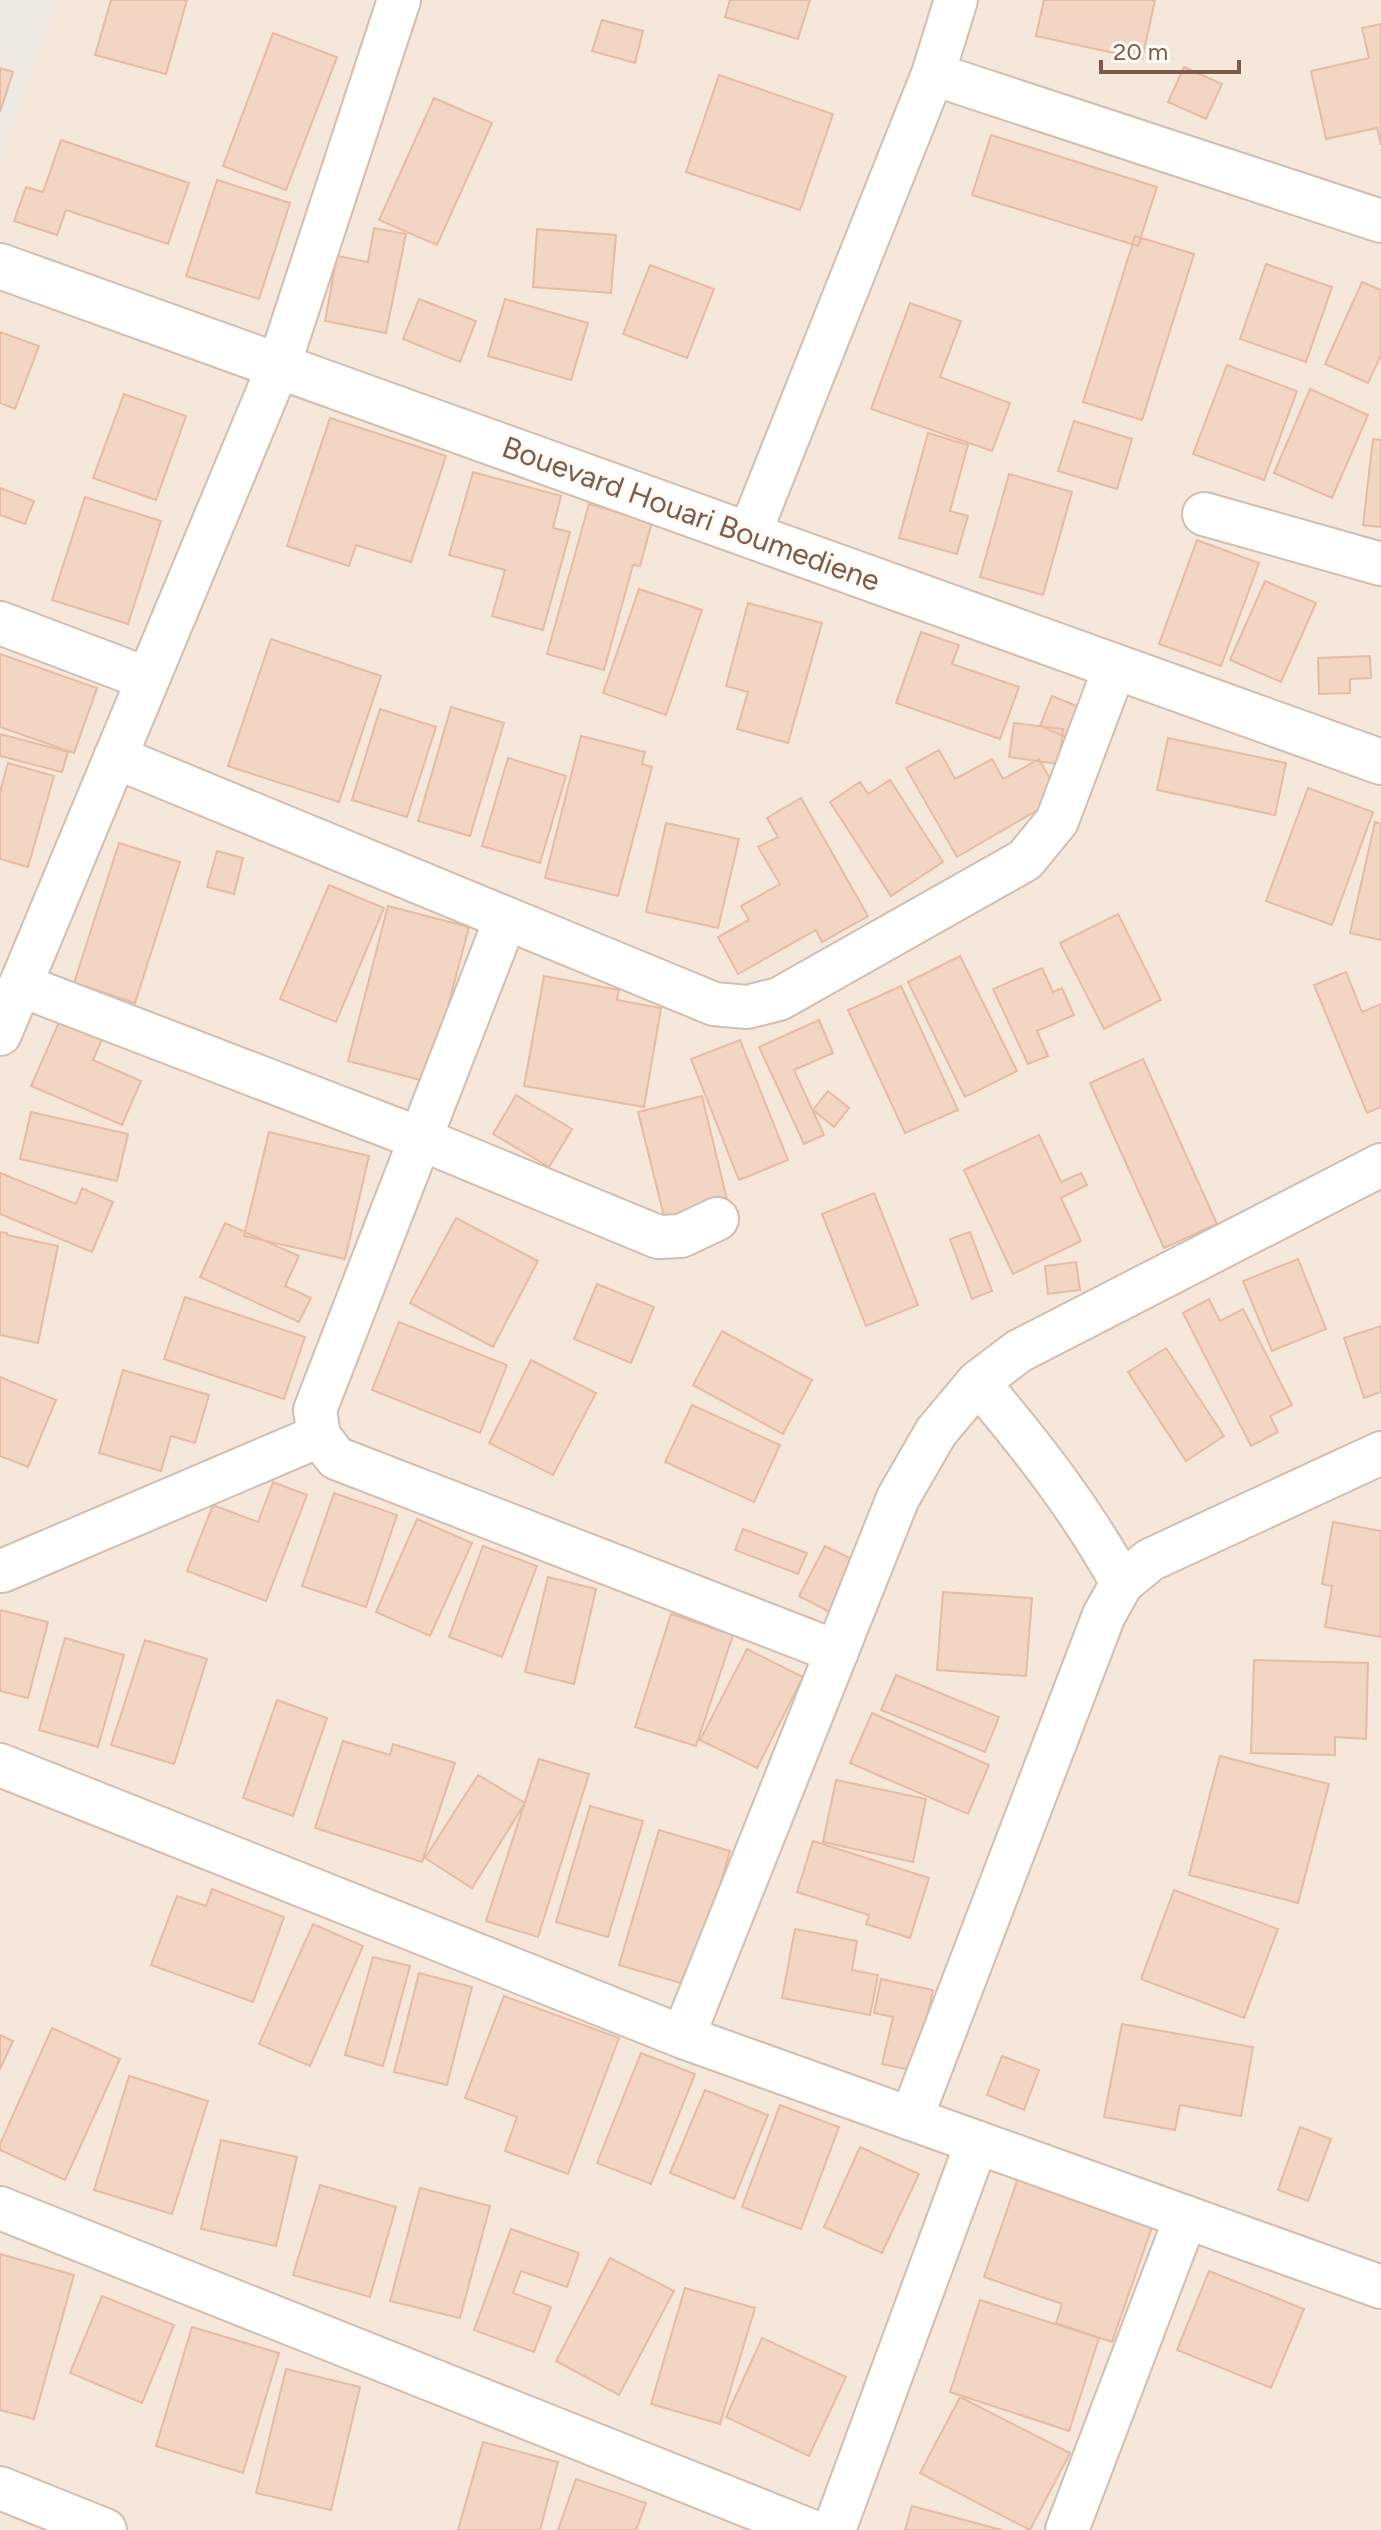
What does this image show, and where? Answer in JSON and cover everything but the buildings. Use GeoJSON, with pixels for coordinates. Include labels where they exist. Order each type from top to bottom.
{"type":"FeatureCollection","features":[{"type":"Feature","properties":{"kind":"street"},"geometry":{"type":"LineString","coordinates":[[0,1034],[279,365],[399,0]]}},
{"type":"Feature","properties":{"kind":"street"},"geometry":{"type":"LineString","coordinates":[[749,535],[933,74],[956,0]]}},
{"type":"Feature","properties":{"kind":"street"},"geometry":{"type":"LineString","coordinates":[[933,74],[1381,221]]}},
{"type":"Feature","properties":{"kind":"street","name":"Bouevard Houari Boumediene"},"geometry":{"type":"LineString","coordinates":[[0,266],[1381,762]]}},
{"type":"Feature","properties":{"kind":"street"},"geometry":{"type":"LineString","coordinates":[[1204,514],[1381,564]]}},
{"type":"Feature","properties":{"kind":"street"},"geometry":{"type":"LineString","coordinates":[[0,623],[148,679]]}},
{"type":"Feature","properties":{"kind":"street"},"geometry":{"type":"LineString","coordinates":[[115,757],[714,1004],[747,1007],[779,999],[1025,860],[1057,821],[1115,667]]}},
{"type":"Feature","properties":{"kind":"street"},"geometry":{"type":"LineString","coordinates":[[506,918],[315,1410],[319,1436],[336,1458],[837,1652]]}},
{"type":"Feature","properties":{"kind":"street"},"geometry":{"type":"LineString","coordinates":[[20,985],[421,1139],[658,1237],[681,1236],[717,1219]]}},
{"type":"Feature","properties":{"kind":"street"},"geometry":{"type":"LineString","coordinates":[[683,2037],[898,1498],[936,1432],[978,1382],[1019,1351],[1381,1165]]}},
{"type":"Feature","properties":{"kind":"street"},"geometry":{"type":"LineString","coordinates":[[978,1382],[1051,1471],[1122,1583]]}},
{"type":"Feature","properties":{"kind":"street"},"geometry":{"type":"LineString","coordinates":[[2,1571],[319,1436]]}},
{"type":"Feature","properties":{"kind":"street"},"geometry":{"type":"LineString","coordinates":[[911,2119],[1104,1615],[1122,1583],[1150,1560],[1381,1453]]}},
{"type":"Feature","properties":{"kind":"street"},"geometry":{"type":"LineString","coordinates":[[0,1765],[683,2037],[1381,2287]]}},
{"type":"Feature","properties":{"kind":"street"},"geometry":{"type":"LineString","coordinates":[[834,2530],[977,2142]]}},
{"type":"Feature","properties":{"kind":"street"},"geometry":{"type":"LineString","coordinates":[[0,2208],[809,2530]]}},
{"type":"Feature","properties":{"kind":"street"},"geometry":{"type":"LineString","coordinates":[[1067,2530],[1186,2217]]}},
{"type":"Feature","properties":{"kind":"street"},"geometry":{"type":"LineString","coordinates":[[0,2488],[105,2530]]}},
{"type":"Feature","properties":{"kind":"shaded area"},"geometry":{"type":"Polygon","coordinates":[[[0,0],[1381,0],[1381,2530],[0,2530],[0,0]]]}},
{"type":"Feature","properties":{"kind":"shaded area"},"geometry":{"type":"Polygon","coordinates":[[[0,0],[58,0],[0,160],[0,0]]]}}]}
